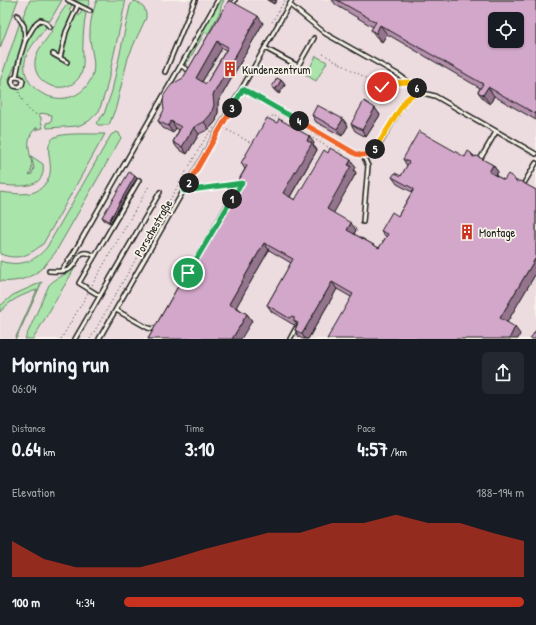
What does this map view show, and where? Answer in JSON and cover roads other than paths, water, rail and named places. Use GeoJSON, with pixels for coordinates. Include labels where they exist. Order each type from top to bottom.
{"type":"FeatureCollection","features":[{"type":"Feature","properties":{"kind":"lane"},"geometry":{"type":"LineString","coordinates":[[68,0],[90,12]]}},
{"type":"Feature","properties":{"kind":"lane"},"geometry":{"type":"LineString","coordinates":[[165,72],[195,0]]}},
{"type":"Feature","properties":{"kind":"lane"},"geometry":{"type":"LineString","coordinates":[[61,271],[73,254],[218,0]]}},
{"type":"Feature","properties":{"kind":"lane"},"geometry":{"type":"LineString","coordinates":[[228,11],[235,0]]}},
{"type":"Feature","properties":{"kind":"lane","name":"Porschestraße"},"geometry":{"type":"LineString","coordinates":[[99,339],[243,89],[292,0]]}},
{"type":"Feature","properties":{"kind":"lane"},"geometry":{"type":"LineString","coordinates":[[290,4],[326,34],[409,82],[423,93]]}},
{"type":"Feature","properties":{"kind":"lane"},"geometry":{"type":"LineString","coordinates":[[60,58],[66,32],[78,5]]}},
{"type":"Feature","properties":{"kind":"lane"},"geometry":{"type":"LineString","coordinates":[[17,14],[24,26],[25,41]]}},
{"type":"Feature","properties":{"kind":"lane"},"geometry":{"type":"LineString","coordinates":[[16,76],[21,78],[21,86],[14,86],[12,80],[16,76],[25,41],[36,23],[40,20],[44,21],[50,27]]}},
{"type":"Feature","properties":{"kind":"lane"},"geometry":{"type":"LineString","coordinates":[[265,48],[298,66],[314,38]]}},
{"type":"Feature","properties":{"kind":"lane"},"geometry":{"type":"LineString","coordinates":[[52,54],[67,62]]}},
{"type":"Feature","properties":{"kind":"lane"},"geometry":{"type":"LineString","coordinates":[[181,66],[192,72]]}},
{"type":"Feature","properties":{"kind":"lane"},"geometry":{"type":"LineString","coordinates":[[188,77],[195,66]]}},
{"type":"Feature","properties":{"kind":"lane"},"geometry":{"type":"LineString","coordinates":[[243,89],[356,154],[362,156],[368,166],[363,222]]}},
{"type":"Feature","properties":{"kind":"lane"},"geometry":{"type":"LineString","coordinates":[[362,156],[373,151],[378,146],[405,101],[413,94],[423,93],[434,96],[536,154]]}},
{"type":"Feature","properties":{"kind":"lane"},"geometry":{"type":"LineString","coordinates":[[479,161],[496,132]]}},
{"type":"Feature","properties":{"kind":"lane"},"geometry":{"type":"LineString","coordinates":[[522,186],[536,163]]}},
{"type":"Feature","properties":{"kind":"lane"},"geometry":{"type":"LineString","coordinates":[[100,296],[79,283],[139,180]]}},
{"type":"Feature","properties":{"kind":"lane"},"geometry":{"type":"LineString","coordinates":[[75,339],[160,192]]}},
{"type":"Feature","properties":{"kind":"lane"},"geometry":{"type":"LineString","coordinates":[[49,271],[67,271],[84,252],[95,256]]}},
{"type":"Feature","properties":{"kind":"lane"},"geometry":{"type":"LineString","coordinates":[[116,310],[148,328],[155,328],[160,320]]}},
{"type":"Feature","properties":{"kind":"lane"},"geometry":{"type":"LineString","coordinates":[[290,339],[297,326]]}},
{"type":"Feature","properties":{"kind":"place","name":"Kundenzentrum"},"geometry":{"type":"Point","coordinates":[230,69]}},
{"type":"Feature","properties":{"kind":"place","name":"Montage"},"geometry":{"type":"Point","coordinates":[467,232]}}]}
